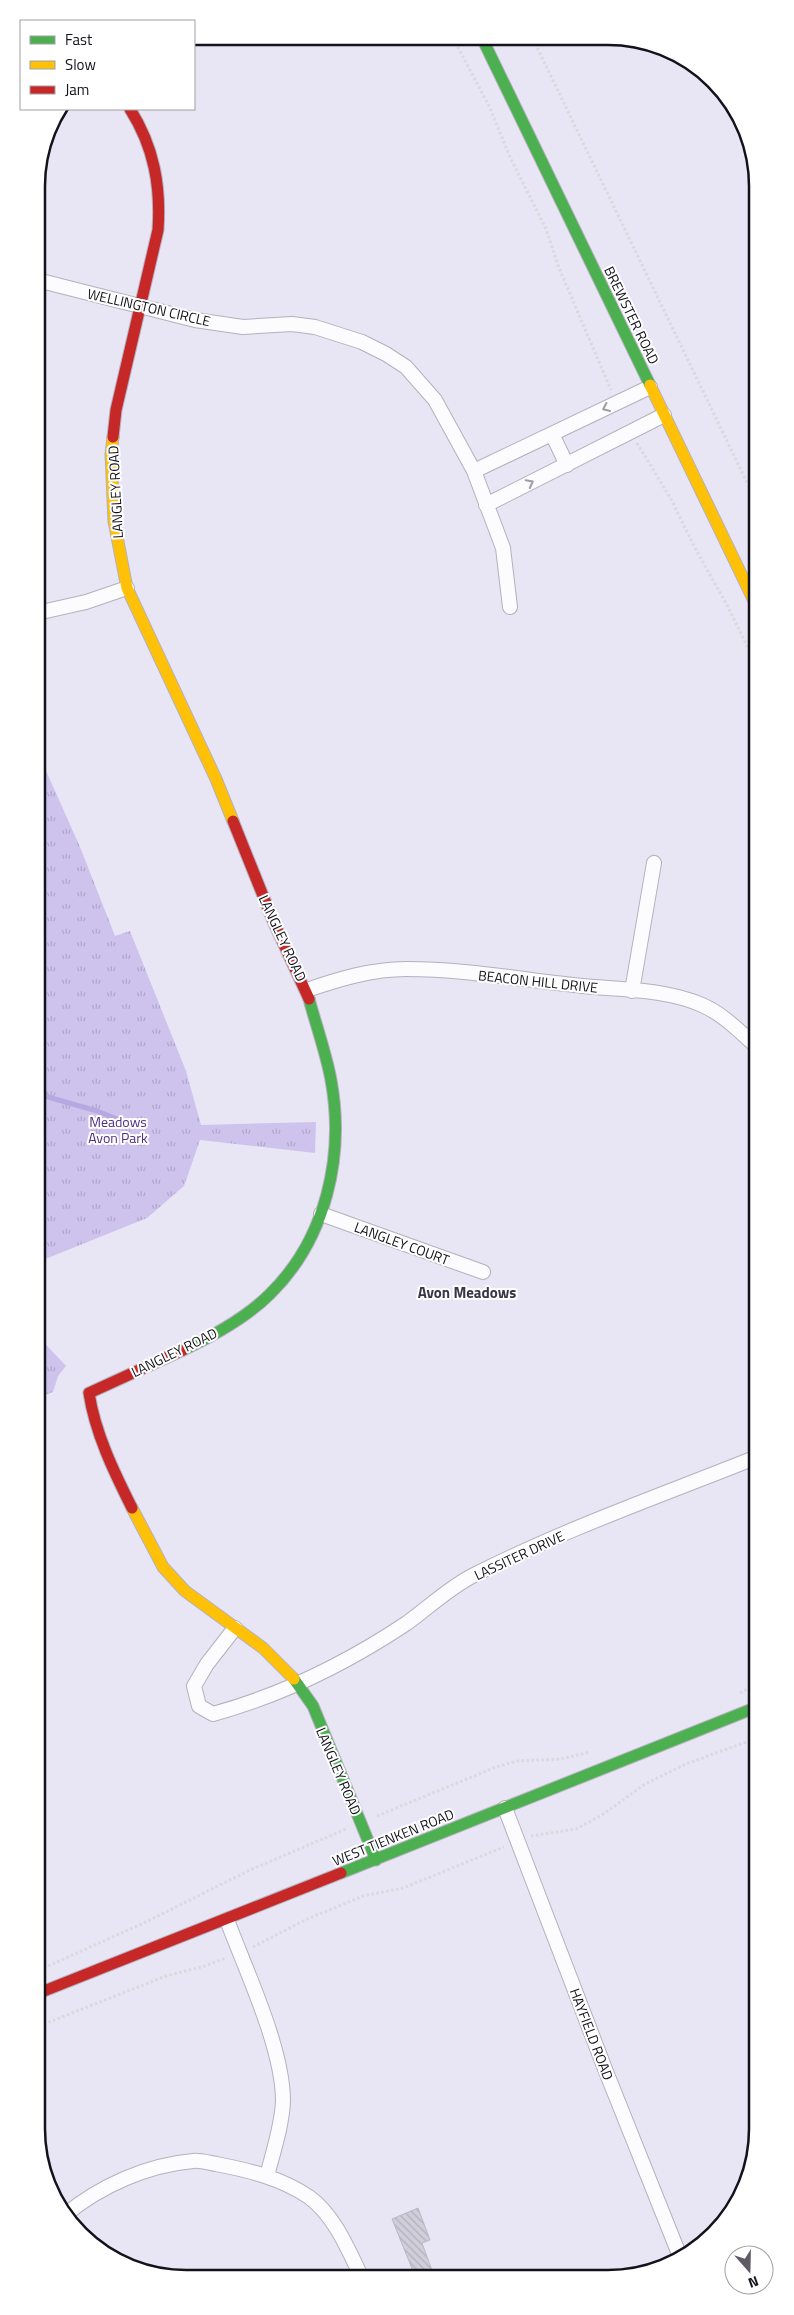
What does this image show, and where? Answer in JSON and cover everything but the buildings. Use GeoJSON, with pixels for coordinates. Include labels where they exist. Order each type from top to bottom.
{"type":"FeatureCollection","features":[{"type":"Feature","properties":{"kind":"street","name":"BREWSTER ROAD"},"geometry":{"type":"LineString","coordinates":[[485,45],[749,591]]}},
{"type":"Feature","properties":{"kind":"street","name":"LANGLEY ROAD"},"geometry":{"type":"LineString","coordinates":[[131,110],[144,132],[152,153],[157,173],[160,211],[158,230],[141,307],[116,410],[111,454],[114,521],[127,588],[216,779],[274,923],[307,990],[332,1080],[336,1135],[331,1179],[321,1214],[311,1238],[286,1277],[269,1295],[248,1312],[208,1338],[89,1393],[92,1412],[115,1472],[139,1524],[163,1567],[185,1591],[263,1648],[299,1684],[313,1706],[376,1860]]}},
{"type":"Feature","properties":{"kind":"street","name":"WELLINGTON CIRCLE"},"geometry":{"type":"LineString","coordinates":[[45,282],[195,320],[243,327],[292,324],[315,327],[339,333],[378,350],[406,367],[435,400],[474,471],[503,548],[510,607]]}},
{"type":"Feature","properties":{"kind":"street"},"geometry":{"type":"LineString","coordinates":[[474,471],[650,387]]}},
{"type":"Feature","properties":{"kind":"street"},"geometry":{"type":"LineString","coordinates":[[486,506],[664,415]]}},
{"type":"Feature","properties":{"kind":"street"},"geometry":{"type":"LineString","coordinates":[[552,434],[567,465]]}},
{"type":"Feature","properties":{"kind":"street"},"geometry":{"type":"LineString","coordinates":[[45,611],[86,602],[127,588]]}},
{"type":"Feature","properties":{"kind":"street"},"geometry":{"type":"LineString","coordinates":[[632,992],[654,863]]}},
{"type":"Feature","properties":{"kind":"street","name":"BEACON HILL DRIVE"},"geometry":{"type":"LineString","coordinates":[[307,990],[347,976],[406,969],[507,976],[632,992],[667,994],[702,1005],[727,1019],[749,1039]]}},
{"type":"Feature","properties":{"kind":"street","name":"LANGLEY COURT"},"geometry":{"type":"LineString","coordinates":[[321,1214],[483,1272]]}},
{"type":"Feature","properties":{"kind":"street","name":"LASSITER DRIVE"},"geometry":{"type":"LineString","coordinates":[[299,1684],[366,1649],[473,1576],[575,1529],[749,1460]]}},
{"type":"Feature","properties":{"kind":"street"},"geometry":{"type":"LineString","coordinates":[[235,1628],[206,1664],[194,1686],[199,1706],[213,1714],[238,1707],[299,1684]]}},
{"type":"Feature","properties":{"kind":"street","name":"WEST TIENKEN ROAD"},"geometry":{"type":"LineString","coordinates":[[45,1992],[749,1710]]}},
{"type":"Feature","properties":{"kind":"street","name":"HAYFIELD ROAD"},"geometry":{"type":"LineString","coordinates":[[505,1808],[605,2069],[678,2251]]}},
{"type":"Feature","properties":{"kind":"street"},"geometry":{"type":"LineString","coordinates":[[227,1920],[267,2024],[279,2072],[282,2102],[279,2125],[267,2176]]}},
{"type":"Feature","properties":{"kind":"street"},"geometry":{"type":"LineString","coordinates":[[71,2210],[82,2201],[110,2186],[162,2166],[195,2160],[267,2176],[309,2198],[338,2228],[358,2270]]}},
{"type":"Feature","properties":{"kind":"path"},"geometry":{"type":"LineString","coordinates":[[457,45],[489,106],[510,157],[546,230],[559,268],[617,403]]}},
{"type":"Feature","properties":{"kind":"path"},"geometry":{"type":"LineString","coordinates":[[536,45],[749,487]]}},
{"type":"Feature","properties":{"kind":"path"},"geometry":{"type":"LineString","coordinates":[[632,432],[647,462],[671,499],[695,548],[728,604],[749,648]]}},
{"type":"Feature","properties":{"kind":"path"},"geometry":{"type":"LineString","coordinates":[[735,1696],[749,1688]]}},
{"type":"Feature","properties":{"kind":"path"},"geometry":{"type":"LineString","coordinates":[[45,2024],[166,1976],[205,1966],[305,1920],[363,1896],[403,1888],[531,1836],[576,1830],[602,1815],[645,1784],[686,1764],[749,1741]]}},
{"type":"Feature","properties":{"kind":"path"},"geometry":{"type":"LineString","coordinates":[[45,1967],[146,1922],[250,1870],[503,1765],[517,1761],[561,1759],[592,1752]]}},
{"type":"Feature","properties":{"kind":"green space","name":"Meadows Avon Park"},"geometry":{"type":"Polygon","coordinates":[[[45,768],[80,847],[115,936],[130,931],[186,1071],[201,1125],[316,1122],[315,1153],[200,1140],[184,1186],[147,1218],[45,1259],[45,768]]]}},
{"type":"Feature","properties":{"kind":"green space"},"geometry":{"type":"Polygon","coordinates":[[[45,1344],[66,1366],[58,1376],[53,1392],[45,1395],[45,1344]]]}},
{"type":"Feature","properties":{"kind":"shaded area"},"geometry":{"type":"Polygon","coordinates":[[[45,1088],[49,1095],[45,1100],[45,1088]]]}},
{"type":"Feature","properties":{"kind":"waterway"},"geometry":{"type":"LineString","coordinates":[[48,1097],[97,1111],[135,1126]]}},
{"type":"Feature","properties":{"kind":"traffic: fast"},"geometry":{"type":"LineString","coordinates":[[485,45],[650,385]]}},
{"type":"Feature","properties":{"kind":"traffic: fast"},"geometry":{"type":"LineString","coordinates":[[183,1350],[229,1326],[261,1303],[289,1272],[305,1248],[318,1222],[327,1195],[333,1167],[335,1109],[329,1070],[309,999]]}},
{"type":"Feature","properties":{"kind":"traffic: fast"},"geometry":{"type":"LineString","coordinates":[[294,1679],[313,1706],[376,1860]]}},
{"type":"Feature","properties":{"kind":"traffic: fast"},"geometry":{"type":"LineString","coordinates":[[341,1873],[749,1710]]}},
{"type":"Feature","properties":{"kind":"traffic: slow"},"geometry":{"type":"LineString","coordinates":[[650,385],[749,591]]}},
{"type":"Feature","properties":{"kind":"traffic: slow"},"geometry":{"type":"LineString","coordinates":[[113,437],[111,454],[114,521],[127,588],[216,779],[233,821]]}},
{"type":"Feature","properties":{"kind":"traffic: slow"},"geometry":{"type":"LineString","coordinates":[[132,1508],[163,1567],[185,1591],[263,1648],[294,1679]]}},
{"type":"Feature","properties":{"kind":"traffic: jam"},"geometry":{"type":"LineString","coordinates":[[113,437],[116,410],[158,230],[159,214],[157,182],[150,152],[131,110]]}},
{"type":"Feature","properties":{"kind":"traffic: jam"},"geometry":{"type":"LineString","coordinates":[[233,821],[274,923],[309,999]]}},
{"type":"Feature","properties":{"kind":"traffic: jam"},"geometry":{"type":"LineString","coordinates":[[132,1508],[100,1437],[89,1393],[183,1350]]}},
{"type":"Feature","properties":{"kind":"traffic: jam"},"geometry":{"type":"LineString","coordinates":[[45,1991],[341,1873]]}},
{"type":"Feature","properties":{"kind":"district","name":"Avon Meadows"},"geometry":{"type":"Point","coordinates":[467,1292]}}]}
